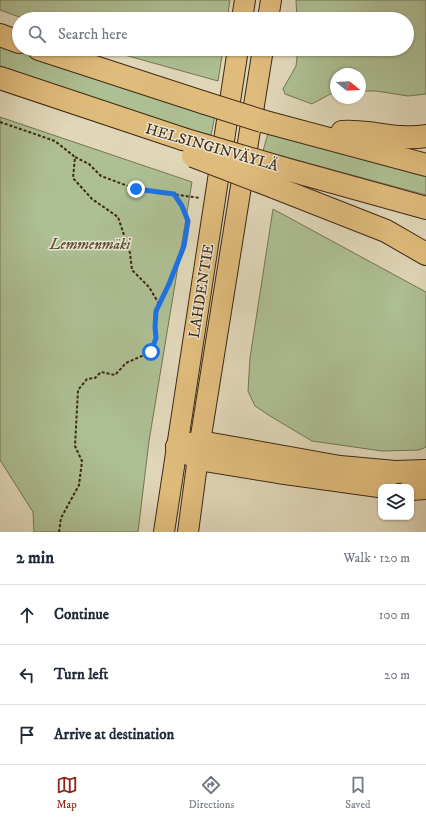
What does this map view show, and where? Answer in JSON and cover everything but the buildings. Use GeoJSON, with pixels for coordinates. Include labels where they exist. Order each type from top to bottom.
{"type":"FeatureCollection","features":[{"type":"Feature","properties":{"kind":"highway"},"geometry":{"type":"LineString","coordinates":[[0,35],[12,39]]}},
{"type":"Feature","properties":{"kind":"highway"},"geometry":{"type":"LineString","coordinates":[[61,56],[262,121],[426,165]]}},
{"type":"Feature","properties":{"kind":"highway","name":"HELSINGINVÄYLÄ"},"geometry":{"type":"LineString","coordinates":[[0,78],[137,125],[181,145],[278,177],[426,208]]}},
{"type":"Feature","properties":{"kind":"highway"},"geometry":{"type":"LineString","coordinates":[[312,134],[351,132],[392,137],[417,138],[426,136]]}},
{"type":"Feature","properties":{"kind":"highway"},"geometry":{"type":"LineString","coordinates":[[278,177],[386,231],[426,254]]}},
{"type":"Feature","properties":{"kind":"highway"},"geometry":{"type":"LineString","coordinates":[[177,447],[340,467],[395,472],[426,471]]}},
{"type":"Feature","properties":{"kind":"highway"},"geometry":{"type":"LineString","coordinates":[[199,450],[286,474],[378,486]]}},
{"type":"Feature","properties":{"kind":"highway"},"geometry":{"type":"LineString","coordinates":[[414,489],[426,488]]}},
{"type":"Feature","properties":{"kind":"main road"},"geometry":{"type":"LineString","coordinates":[[243,12],[245,0]]}},
{"type":"Feature","properties":{"kind":"main road"},"geometry":{"type":"LineString","coordinates":[[269,12],[271,0]]}},
{"type":"Feature","properties":{"kind":"main road","name":"LAHDENTIE"},"geometry":{"type":"LineString","coordinates":[[164,532],[237,56]]}},
{"type":"Feature","properties":{"kind":"main road","name":"LAHDENTIE"},"geometry":{"type":"LineString","coordinates":[[188,532],[199,450],[262,56]]}},
{"type":"Feature","properties":{"kind":"path"},"geometry":{"type":"LineString","coordinates":[[0,122],[54,141],[75,157],[89,164],[101,176],[136,189],[215,200]]}},
{"type":"Feature","properties":{"kind":"path"},"geometry":{"type":"LineString","coordinates":[[75,157],[73,178],[92,198],[118,217],[130,253],[132,270],[149,287],[159,304]]}},
{"type":"Feature","properties":{"kind":"path"},"geometry":{"type":"LineString","coordinates":[[60,532],[61,518],[79,485],[82,461],[75,446],[78,390],[87,380],[96,378],[101,372],[115,375],[126,363],[151,352],[156,338],[156,311],[169,284],[184,246],[188,221],[182,206],[174,194]]}},
{"type":"Feature","properties":{"kind":"green space"},"geometry":{"type":"Polygon","coordinates":[[[0,0],[230,0],[228,12],[12,12],[12,14],[0,10],[0,0]]]}},
{"type":"Feature","properties":{"kind":"green space"},"geometry":{"type":"Polygon","coordinates":[[[296,0],[426,0],[426,94],[408,96],[366,91],[366,68],[330,68],[330,94],[312,104],[285,94],[283,89],[296,66],[297,56],[414,56],[414,12],[297,12],[296,0]]]}},
{"type":"Feature","properties":{"kind":"green space"},"geometry":{"type":"Polygon","coordinates":[[[0,45],[12,49],[12,56],[32,56],[171,103],[215,116],[211,135],[165,123],[0,66],[0,45]]]}},
{"type":"Feature","properties":{"kind":"green space"},"geometry":{"type":"Polygon","coordinates":[[[128,56],[222,56],[218,81],[128,56]]]}},
{"type":"Feature","properties":{"kind":"green space","name":"Lemmenmäki"},"geometry":{"type":"Polygon","coordinates":[[[0,117],[192,182],[149,441],[138,532],[34,532],[33,512],[0,460],[0,117]]]}},
{"type":"Feature","properties":{"kind":"green space"},"geometry":{"type":"Polygon","coordinates":[[[269,130],[426,173],[426,195],[263,151],[269,130]]]}},
{"type":"Feature","properties":{"kind":"green space"},"geometry":{"type":"Polygon","coordinates":[[[273,209],[426,292],[426,447],[419,450],[382,451],[312,441],[255,406],[248,391],[250,358],[273,209]]]}},
{"type":"Feature","properties":{"kind":"route"},"geometry":{"type":"LineString","coordinates":[[136,189],[174,194],[182,206],[188,221],[184,246],[169,284],[156,311],[156,338],[151,352]]}}]}
